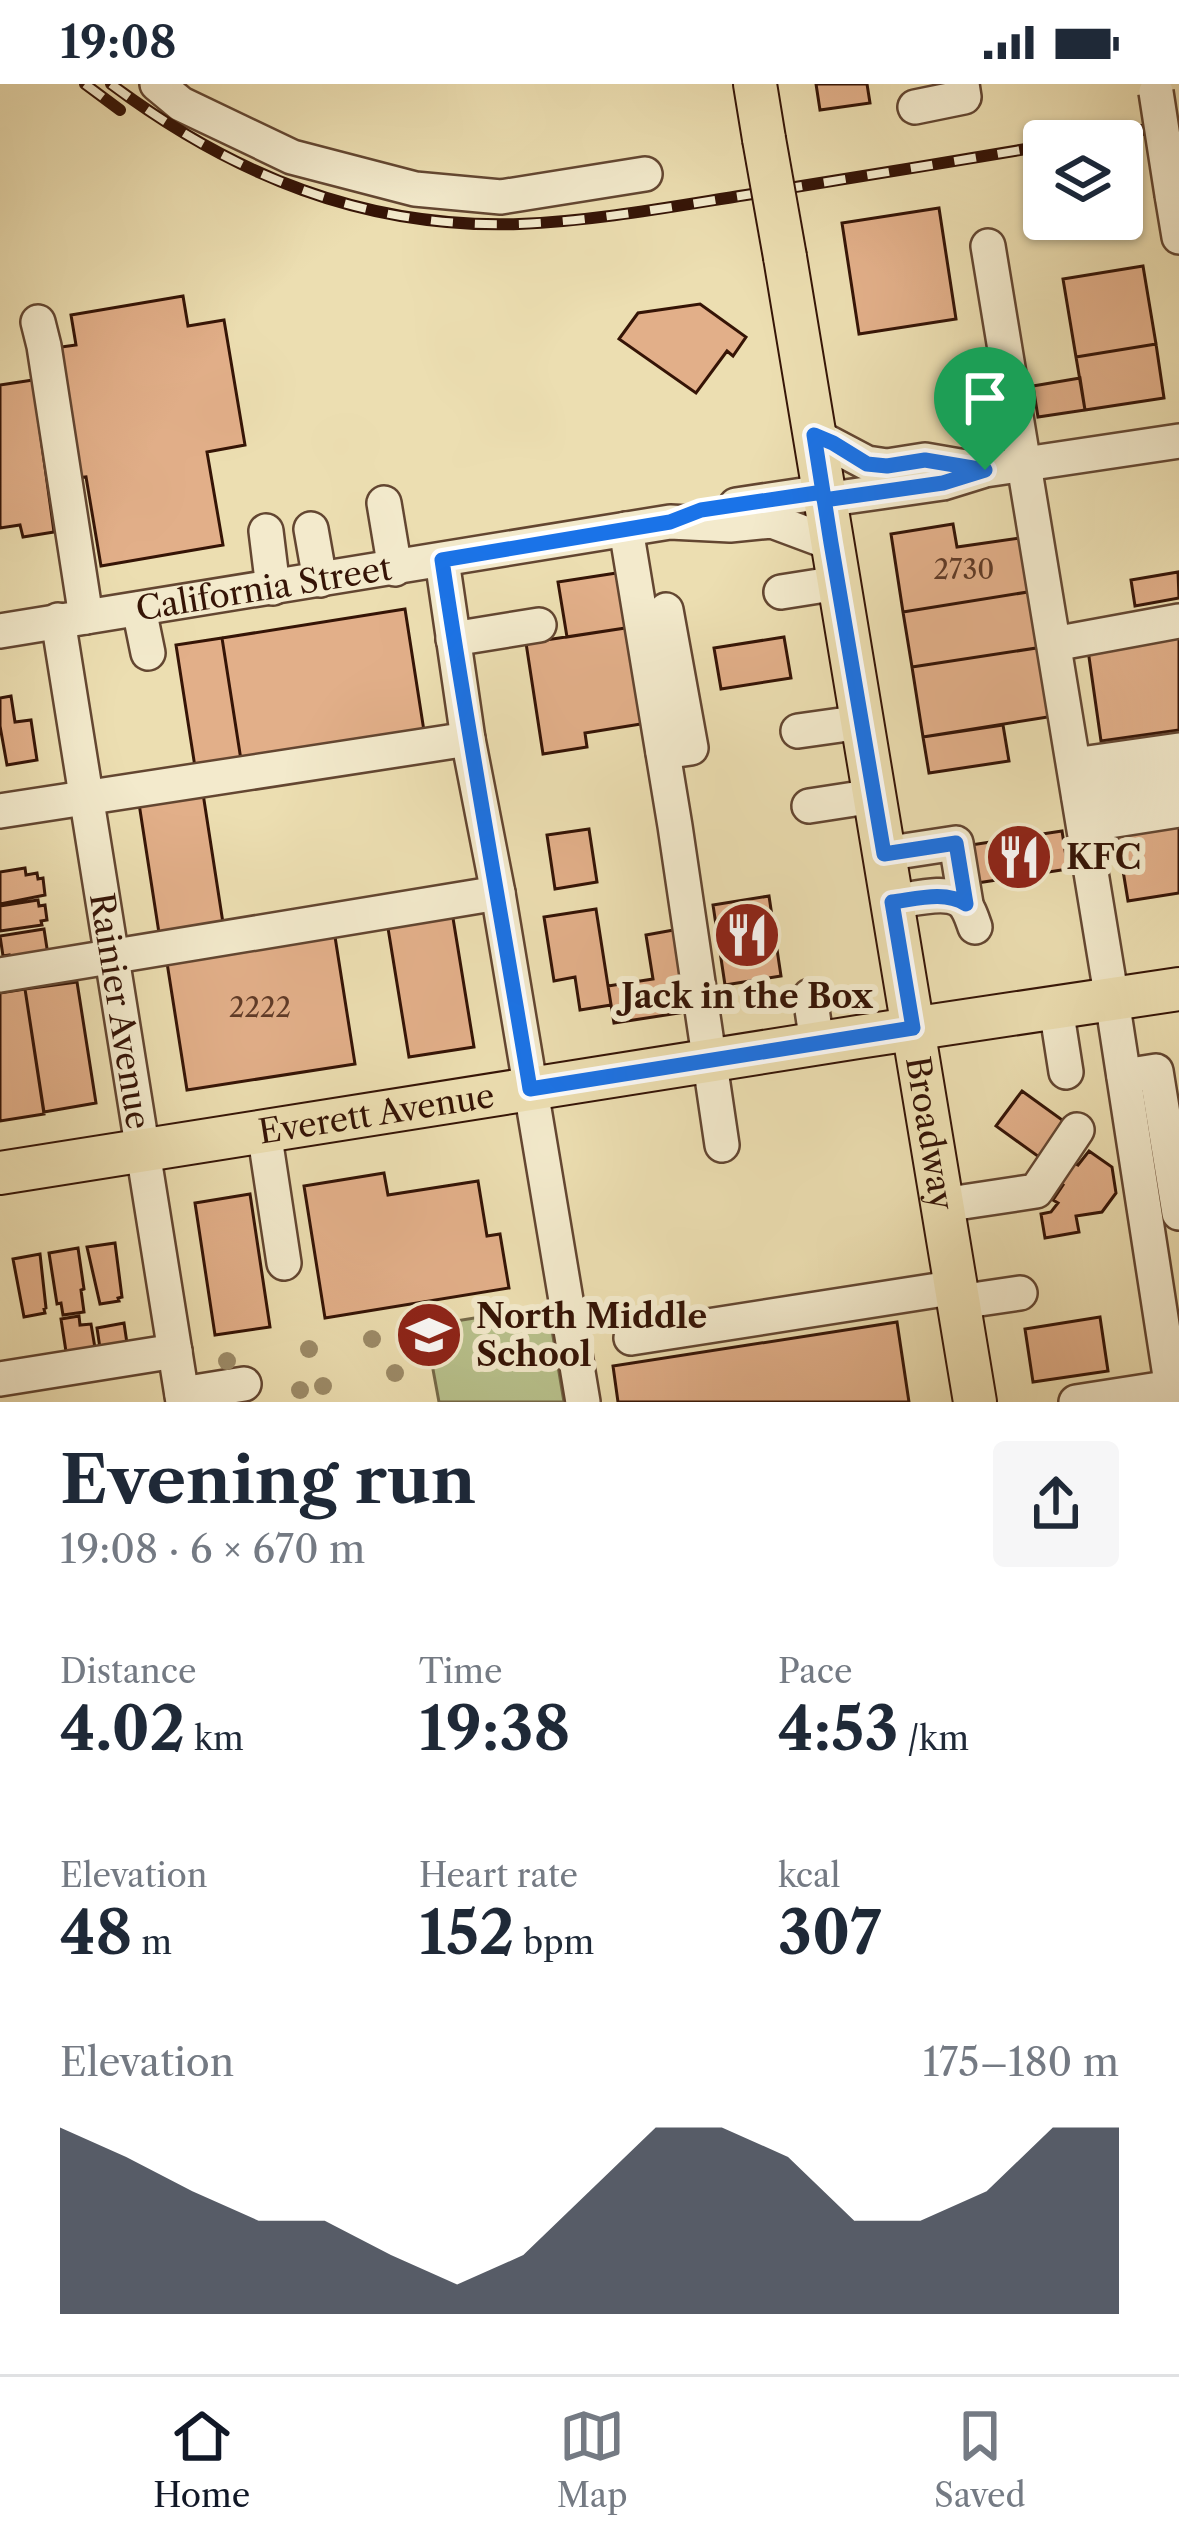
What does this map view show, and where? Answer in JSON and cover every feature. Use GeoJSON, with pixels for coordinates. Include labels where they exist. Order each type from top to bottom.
{"type":"FeatureCollection","features":[{"type":"Feature","properties":{"kind":"main road","name":"Broadway"},"geometry":{"type":"LineString","coordinates":[[755,84],[975,1402]]}},
{"type":"Feature","properties":{"kind":"main road","name":"Everett Avenue"},"geometry":{"type":"LineString","coordinates":[[0,1173],[1179,989]]}},
{"type":"Feature","properties":{"kind":"street"},"geometry":{"type":"LineString","coordinates":[[157,84],[181,104],[292,157],[415,189],[501,196],[645,174]]}},
{"type":"Feature","properties":{"kind":"street"},"geometry":{"type":"LineString","coordinates":[[915,107],[964,97],[962,84]]}},
{"type":"Feature","properties":{"kind":"street"},"geometry":{"type":"LineString","coordinates":[[1156,88],[1179,237]]}},
{"type":"Feature","properties":{"kind":"street"},"geometry":{"type":"LineString","coordinates":[[988,246],[1025,466],[1050,545],[1054,644],[1079,796],[1086,910],[1140,1074],[1179,1214]]}},
{"type":"Feature","properties":{"kind":"street","name":"Rainier Avenue"},"geometry":{"type":"LineString","coordinates":[[38,322],[72,618],[86,798],[183,1398]]}},
{"type":"Feature","properties":{"kind":"street","name":"California Street"},"geometry":{"type":"LineString","coordinates":[[814,435],[867,464],[925,460],[985,470]]}},
{"type":"Feature","properties":{"kind":"street","name":"California Street"},"geometry":{"type":"LineString","coordinates":[[670,522],[701,510],[943,483],[985,470],[1179,441]]}},
{"type":"Feature","properties":{"kind":"street"},"geometry":{"type":"LineString","coordinates":[[384,503],[395,568]]}},
{"type":"Feature","properties":{"kind":"street","name":"California Street"},"geometry":{"type":"LineString","coordinates":[[0,631],[670,522],[772,521],[835,563]]}},
{"type":"Feature","properties":{"kind":"street"},"geometry":{"type":"LineString","coordinates":[[311,529],[320,580]]}},
{"type":"Feature","properties":{"kind":"street"},"geometry":{"type":"LineString","coordinates":[[626,529],[675,826],[678,908],[722,1145]]}},
{"type":"Feature","properties":{"kind":"street"},"geometry":{"type":"LineString","coordinates":[[266,531],[274,588]]}},
{"type":"Feature","properties":{"kind":"street"},"geometry":{"type":"LineString","coordinates":[[442,560],[468,739],[583,1402]]}},
{"type":"Feature","properties":{"kind":"street"},"geometry":{"type":"LineString","coordinates":[[781,592],[835,563]]}},
{"type":"Feature","properties":{"kind":"street"},"geometry":{"type":"LineString","coordinates":[[140,609],[148,653]]}},
{"type":"Feature","properties":{"kind":"street"},"geometry":{"type":"LineString","coordinates":[[663,752],[691,748],[666,610]]}},
{"type":"Feature","properties":{"kind":"street"},"geometry":{"type":"LineString","coordinates":[[1054,644],[1179,621]]}},
{"type":"Feature","properties":{"kind":"street"},"geometry":{"type":"LineString","coordinates":[[453,639],[539,625]]}},
{"type":"Feature","properties":{"kind":"street"},"geometry":{"type":"LineString","coordinates":[[798,731],[862,722]]}},
{"type":"Feature","properties":{"kind":"street"},"geometry":{"type":"LineString","coordinates":[[0,811],[86,798],[168,777],[468,739]]}},
{"type":"Feature","properties":{"kind":"street"},"geometry":{"type":"LineString","coordinates":[[1079,796],[1179,750]]}},
{"type":"Feature","properties":{"kind":"street"},"geometry":{"type":"LineString","coordinates":[[1079,796],[1179,780]]}},
{"type":"Feature","properties":{"kind":"street"},"geometry":{"type":"LineString","coordinates":[[809,806],[874,796]]}},
{"type":"Feature","properties":{"kind":"street"},"geometry":{"type":"LineString","coordinates":[[1079,796],[1179,810]]}},
{"type":"Feature","properties":{"kind":"street"},"geometry":{"type":"LineString","coordinates":[[675,826],[709,821]]}},
{"type":"Feature","properties":{"kind":"street"},"geometry":{"type":"LineString","coordinates":[[884,854],[956,843],[970,916],[957,898],[892,902]]}},
{"type":"Feature","properties":{"kind":"street"},"geometry":{"type":"LineString","coordinates":[[0,975],[498,893]]}},
{"type":"Feature","properties":{"kind":"street"},"geometry":{"type":"LineString","coordinates":[[810,996],[817,1043]]}},
{"type":"Feature","properties":{"kind":"street"},"geometry":{"type":"LineString","coordinates":[[1056,1008],[1066,1072]]}},
{"type":"Feature","properties":{"kind":"street"},"geometry":{"type":"LineString","coordinates":[[1076,1402],[1173,1394],[1158,1340],[1156,1274],[1163,1228],[1140,1074]]}},
{"type":"Feature","properties":{"kind":"street"},"geometry":{"type":"LineString","coordinates":[[943,1205],[1036,1191],[1077,1130]]}},
{"type":"Feature","properties":{"kind":"street"},"geometry":{"type":"LineString","coordinates":[[264,1131],[284,1263]]}},
{"type":"Feature","properties":{"kind":"street"},"geometry":{"type":"LineString","coordinates":[[631,1338],[958,1295],[1020,1293]]}},
{"type":"Feature","properties":{"kind":"street"},"geometry":{"type":"LineString","coordinates":[[0,1379],[175,1351]]}},
{"type":"Feature","properties":{"kind":"street"},"geometry":{"type":"LineString","coordinates":[[183,1398],[244,1384]]}},
{"type":"Feature","properties":{"kind":"green space"},"geometry":{"type":"Polygon","coordinates":[[[548,1306],[564,1402],[439,1402],[425,1326],[548,1306]]]}},
{"type":"Feature","properties":{"kind":"building"},"geometry":{"type":"Polygon","coordinates":[[[816,84],[867,84],[870,103],[820,110],[816,84]]]}},
{"type":"Feature","properties":{"kind":"building"},"geometry":{"type":"Polygon","coordinates":[[[939,208],[956,319],[859,334],[842,223],[939,208]]]}},
{"type":"Feature","properties":{"kind":"building"},"geometry":{"type":"Polygon","coordinates":[[[1143,266],[1156,344],[1076,357],[1063,279],[1143,266]]]}},
{"type":"Feature","properties":{"kind":"building"},"geometry":{"type":"Polygon","coordinates":[[[183,296],[188,326],[224,320],[245,445],[207,452],[223,545],[101,566],[86,477],[76,478],[54,348],[76,345],[71,315],[183,296]]]}},
{"type":"Feature","properties":{"kind":"building"},"geometry":{"type":"Polygon","coordinates":[[[700,304],[746,337],[733,356],[727,351],[696,393],[619,339],[638,313],[700,304]]]}},
{"type":"Feature","properties":{"kind":"building"},"geometry":{"type":"Polygon","coordinates":[[[1156,344],[1164,398],[1085,410],[1076,357],[1156,344]]]}},
{"type":"Feature","properties":{"kind":"building"},"geometry":{"type":"Polygon","coordinates":[[[1080,378],[1085,410],[1038,417],[1033,386],[1080,378]]]}},
{"type":"Feature","properties":{"kind":"building"},"geometry":{"type":"Polygon","coordinates":[[[33,380],[54,532],[23,537],[20,525],[0,528],[0,385],[33,380]]]}},
{"type":"Feature","properties":{"kind":"building"},"geometry":{"type":"Polygon","coordinates":[[[953,524],[957,547],[1026,537],[1034,591],[903,612],[891,534],[953,524]]]}},
{"type":"Feature","properties":{"kind":"building"},"geometry":{"type":"Polygon","coordinates":[[[623,572],[632,627],[567,637],[558,582],[623,572]]]}},
{"type":"Feature","properties":{"kind":"building"},"geometry":{"type":"Polygon","coordinates":[[[1178,572],[1179,598],[1135,606],[1131,580],[1178,572]]]}},
{"type":"Feature","properties":{"kind":"building"},"geometry":{"type":"Polygon","coordinates":[[[1034,591],[1043,647],[912,667],[903,612],[1034,591]]]}},
{"type":"Feature","properties":{"kind":"building"},"geometry":{"type":"Polygon","coordinates":[[[405,609],[424,731],[241,760],[222,638],[405,609]]]}},
{"type":"Feature","properties":{"kind":"building"},"geometry":{"type":"Polygon","coordinates":[[[632,627],[647,723],[585,733],[587,747],[543,754],[526,643],[632,627]]]}},
{"type":"Feature","properties":{"kind":"building"},"geometry":{"type":"Polygon","coordinates":[[[784,637],[791,678],[721,689],[714,648],[784,637]]]}},
{"type":"Feature","properties":{"kind":"building"},"geometry":{"type":"Polygon","coordinates":[[[1179,637],[1179,730],[1101,741],[1088,650],[1179,637]]]}},
{"type":"Feature","properties":{"kind":"building"},"geometry":{"type":"Polygon","coordinates":[[[222,638],[241,760],[195,767],[176,645],[222,638]]]}},
{"type":"Feature","properties":{"kind":"building"},"geometry":{"type":"Polygon","coordinates":[[[1043,647],[1054,716],[923,737],[912,667],[1043,647]]]}},
{"type":"Feature","properties":{"kind":"building"},"geometry":{"type":"Polygon","coordinates":[[[11,696],[15,722],[31,720],[37,760],[7,765],[0,698],[11,696]]]}},
{"type":"Feature","properties":{"kind":"building"},"geometry":{"type":"Polygon","coordinates":[[[1003,725],[1009,761],[929,773],[923,737],[1003,725]]]}},
{"type":"Feature","properties":{"kind":"building"},"geometry":{"type":"Polygon","coordinates":[[[202,787],[223,923],[159,933],[138,797],[202,787]]]}},
{"type":"Feature","properties":{"kind":"building"},"geometry":{"type":"Polygon","coordinates":[[[1179,824],[1179,893],[1128,901],[1117,834],[1179,824]]]}},
{"type":"Feature","properties":{"kind":"building"},"geometry":{"type":"Polygon","coordinates":[[[589,829],[597,882],[555,889],[547,835],[589,829]]]}},
{"type":"Feature","properties":{"kind":"building","name":"KFC"},"geometry":{"type":"Polygon","coordinates":[[[1062,831],[1068,869],[977,883],[971,845],[1062,831]]]}},
{"type":"Feature","properties":{"kind":"building"},"geometry":{"type":"Polygon","coordinates":[[[25,868],[26,875],[37,873],[38,879],[43,878],[45,895],[0,904],[0,872],[25,868]]]}},
{"type":"Feature","properties":{"kind":"building","name":"Jack in the Box"},"geometry":{"type":"Polygon","coordinates":[[[769,896],[781,976],[725,985],[713,905],[769,896]]]}},
{"type":"Feature","properties":{"kind":"building"},"geometry":{"type":"Polygon","coordinates":[[[38,900],[39,906],[45,905],[47,920],[42,925],[0,931],[0,906],[38,900]]]}},
{"type":"Feature","properties":{"kind":"building"},"geometry":{"type":"Polygon","coordinates":[[[596,909],[611,1005],[580,1010],[575,977],[554,981],[544,917],[596,909]]]}},
{"type":"Feature","properties":{"kind":"building"},"geometry":{"type":"Polygon","coordinates":[[[452,912],[474,1047],[409,1057],[387,922],[452,912]]]}},
{"type":"Feature","properties":{"kind":"building"},"geometry":{"type":"Polygon","coordinates":[[[333,924],[355,1064],[187,1090],[165,950],[333,924]]]}},
{"type":"Feature","properties":{"kind":"building"},"geometry":{"type":"Polygon","coordinates":[[[44,929],[48,955],[9,961],[9,955],[3,956],[0,936],[44,929]]]}},
{"type":"Feature","properties":{"kind":"building"},"geometry":{"type":"Polygon","coordinates":[[[679,929],[692,1011],[614,1023],[608,986],[653,979],[646,935],[679,929]]]}},
{"type":"Feature","properties":{"kind":"building"},"geometry":{"type":"Polygon","coordinates":[[[77,982],[96,1103],[44,1112],[25,989],[77,982]]]}},
{"type":"Feature","properties":{"kind":"building"},"geometry":{"type":"Polygon","coordinates":[[[25,989],[44,1114],[0,1121],[0,993],[25,989]]]}},
{"type":"Feature","properties":{"kind":"building"},"geometry":{"type":"Polygon","coordinates":[[[1022,1091],[1065,1122],[1039,1157],[996,1126],[1022,1091]]]}},
{"type":"Feature","properties":{"kind":"building"},"geometry":{"type":"Polygon","coordinates":[[[1089,1151],[1112,1167],[1116,1193],[1102,1212],[1076,1216],[1079,1232],[1045,1238],[1041,1214],[1051,1212],[1058,1203],[1053,1200],[1060,1183],[1089,1151]]]}},
{"type":"Feature","properties":{"kind":"building"},"geometry":{"type":"Polygon","coordinates":[[[384,1173],[388,1195],[478,1181],[487,1236],[500,1234],[509,1288],[325,1318],[304,1186],[384,1173]]]}},
{"type":"Feature","properties":{"kind":"building"},"geometry":{"type":"Polygon","coordinates":[[[250,1194],[270,1327],[215,1335],[195,1203],[250,1194]]]}},
{"type":"Feature","properties":{"kind":"building"},"geometry":{"type":"Polygon","coordinates":[[[115,1243],[122,1297],[100,1304],[87,1247],[115,1243]]]}},
{"type":"Feature","properties":{"kind":"building"},"geometry":{"type":"Polygon","coordinates":[[[78,1248],[84,1312],[63,1315],[49,1253],[78,1248]]]}},
{"type":"Feature","properties":{"kind":"building"},"geometry":{"type":"Polygon","coordinates":[[[40,1254],[45,1313],[24,1317],[13,1259],[40,1254]]]}},
{"type":"Feature","properties":{"kind":"building"},"geometry":{"type":"Polygon","coordinates":[[[79,1316],[80,1325],[91,1324],[96,1354],[67,1358],[61,1319],[79,1316]]]}},
{"type":"Feature","properties":{"kind":"building"},"geometry":{"type":"Polygon","coordinates":[[[1100,1317],[1108,1371],[1033,1382],[1025,1329],[1100,1317]]]}},
{"type":"Feature","properties":{"kind":"building"},"geometry":{"type":"Polygon","coordinates":[[[897,1322],[909,1402],[618,1402],[613,1366],[897,1322]]]}},
{"type":"Feature","properties":{"kind":"building"},"geometry":{"type":"Polygon","coordinates":[[[124,1323],[128,1350],[101,1355],[97,1328],[124,1323]]]}},
{"type":"Feature","properties":{"kind":"railway"},"geometry":{"type":"LineString","coordinates":[[85,84],[120,110]]}},
{"type":"Feature","properties":{"kind":"railway"},"geometry":{"type":"LineString","coordinates":[[111,84],[204,145],[303,190],[354,206],[462,223],[604,217],[1023,149]]}},
{"type":"Feature","properties":{"kind":"railway"},"geometry":{"type":"LineString","coordinates":[[1143,130],[1179,124]]}},
{"type":"Feature","properties":{"kind":"place","name":"KFC"},"geometry":{"type":"Point","coordinates":[1019,857]}},
{"type":"Feature","properties":{"kind":"place","name":"Jack in the Box"},"geometry":{"type":"Point","coordinates":[747,935]}},
{"type":"Feature","properties":{"kind":"place","name":"North Middle School"},"geometry":{"type":"Point","coordinates":[429,1335]}},
{"type":"Feature","properties":{"kind":"route"},"geometry":{"type":"LineString","coordinates":[[985,470],[925,460],[867,464],[814,435],[824,500],[831,543],[884,854],[956,843],[966,904],[939,896],[892,902],[913,1028],[530,1089],[468,739],[442,560],[670,522],[701,510],[823,492],[824,500],[943,483],[985,470]]}}]}
